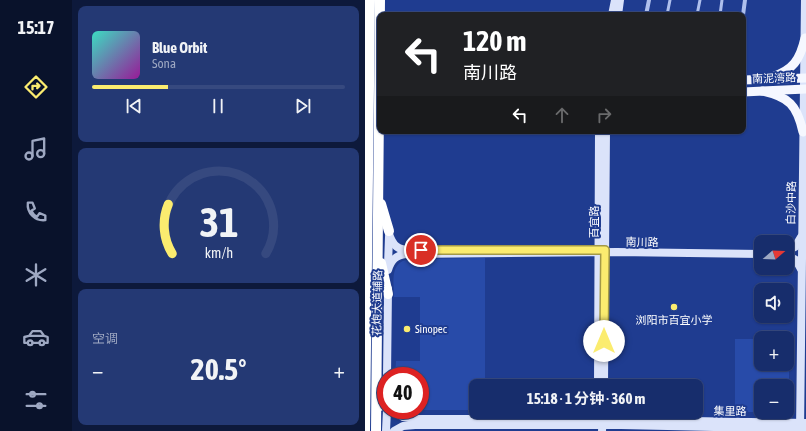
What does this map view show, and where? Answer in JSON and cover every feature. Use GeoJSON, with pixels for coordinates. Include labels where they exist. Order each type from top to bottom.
{"type":"FeatureCollection","features":[{"type":"Feature","properties":{"kind":"highway"},"geometry":{"type":"LineString","coordinates":[[365,431],[367,144],[373,84],[374,21],[370,0]]}},
{"type":"Feature","properties":{"kind":"highway"},"geometry":{"type":"LineString","coordinates":[[374,21],[380,0]]}},
{"type":"Feature","properties":{"kind":"highway"},"geometry":{"type":"LineString","coordinates":[[373,84],[377,116]]}},
{"type":"Feature","properties":{"kind":"highway"},"geometry":{"type":"LineString","coordinates":[[376,428],[379,134]]}},
{"type":"Feature","properties":{"kind":"highway"},"geometry":{"type":"LineString","coordinates":[[378,192],[389,232]]}},
{"type":"Feature","properties":{"kind":"highway"},"geometry":{"type":"LineString","coordinates":[[377,244],[388,294]]}},
{"type":"Feature","properties":{"kind":"main road"},"geometry":{"type":"LineString","coordinates":[[764,80],[781,74],[791,68],[798,58],[805,38]]}},
{"type":"Feature","properties":{"kind":"main road","name":"南泥湾路"},"geometry":{"type":"LineString","coordinates":[[746,80],[805,78]]}},
{"type":"Feature","properties":{"kind":"main road","name":"南泥湾路"},"geometry":{"type":"LineString","coordinates":[[746,92],[805,89]]}},
{"type":"Feature","properties":{"kind":"main road"},"geometry":{"type":"LineString","coordinates":[[762,91],[780,96],[790,102],[797,112],[803,132]]}},
{"type":"Feature","properties":{"kind":"street"},"geometry":{"type":"LineString","coordinates":[[613,12],[615,0]]}},
{"type":"Feature","properties":{"kind":"street"},"geometry":{"type":"LineString","coordinates":[[619,12],[621,0]]}},
{"type":"Feature","properties":{"kind":"street"},"geometry":{"type":"LineString","coordinates":[[647,12],[649,0]]}},
{"type":"Feature","properties":{"kind":"street"},"geometry":{"type":"LineString","coordinates":[[743,12],[745,0]]}},
{"type":"Feature","properties":{"kind":"street","name":"白沙中路"},"geometry":{"type":"LineString","coordinates":[[802,427],[800,405],[805,0]]}},
{"type":"Feature","properties":{"kind":"street","name":"百宜路"},"geometry":{"type":"LineString","coordinates":[[599,134],[602,233]]}},
{"type":"Feature","properties":{"kind":"street","name":"百宜路"},"geometry":{"type":"LineString","coordinates":[[598,379],[601,251],[606,134]]}},
{"type":"Feature","properties":{"kind":"street","name":"南川路"},"geometry":{"type":"LineString","coordinates":[[389,232],[394,246],[402,250],[754,253]]}},
{"type":"Feature","properties":{"kind":"street","name":"花炮大道辅路"},"geometry":{"type":"LineString","coordinates":[[387,367],[389,232]]}},
{"type":"Feature","properties":{"kind":"street"},"geometry":{"type":"LineString","coordinates":[[602,233],[610,243],[620,251],[609,257],[601,266],[594,258],[584,251],[593,245],[602,233]]}},
{"type":"Feature","properties":{"kind":"street"},"geometry":{"type":"LineString","coordinates":[[794,248],[802,237]]}},
{"type":"Feature","properties":{"kind":"street","name":"南川路"},"geometry":{"type":"LineString","coordinates":[[388,270],[395,257],[407,254],[584,251]]}},
{"type":"Feature","properties":{"kind":"street"},"geometry":{"type":"LineString","coordinates":[[794,259],[801,271]]}},
{"type":"Feature","properties":{"kind":"street","name":"百宜路"},"geometry":{"type":"LineString","coordinates":[[601,266],[604,379]]}},
{"type":"Feature","properties":{"kind":"street"},"geometry":{"type":"LineString","coordinates":[[784,427],[799,410],[800,405]]}},
{"type":"Feature","properties":{"kind":"street"},"geometry":{"type":"LineString","coordinates":[[386,431],[387,419]]}},
{"type":"Feature","properties":{"kind":"street","name":"集里路"},"geometry":{"type":"LineString","coordinates":[[415,419],[802,427]]}},
{"type":"Feature","properties":{"kind":"street"},"geometry":{"type":"LineString","coordinates":[[582,419],[578,422],[589,431]]}},
{"type":"Feature","properties":{"kind":"street"},"geometry":{"type":"LineString","coordinates":[[611,431],[623,423],[617,419]]}},
{"type":"Feature","properties":{"kind":"street","name":"集里路"},"geometry":{"type":"LineString","coordinates":[[394,431],[408,425],[488,428],[578,422]]}},
{"type":"Feature","properties":{"kind":"lane"},"geometry":{"type":"LineString","coordinates":[[668,12],[670,0]]}},
{"type":"Feature","properties":{"kind":"lane"},"geometry":{"type":"LineString","coordinates":[[698,12],[700,0]]}},
{"type":"Feature","properties":{"kind":"lane"},"geometry":{"type":"LineString","coordinates":[[720,12],[722,0]]}},
{"type":"Feature","properties":{"kind":"shaded area"},"geometry":{"type":"Polygon","coordinates":[[[485,258],[485,379],[469,379],[469,410],[429,410],[429,367],[396,367],[396,361],[420,361],[420,297],[394,297],[394,273],[399,264],[403,261],[410,259],[485,258]]]}},
{"type":"Feature","properties":{"kind":"shaded area"},"geometry":{"type":"Polygon","coordinates":[[[735,339],[754,339],[754,371],[789,371],[789,379],[754,379],[754,412],[735,412],[735,339]]]}},
{"type":"Feature","properties":{"kind":"place","name":"浏阳市百宜小学"},"geometry":{"type":"Point","coordinates":[674,307]}},
{"type":"Feature","properties":{"kind":"place","name":"Sinopec"},"geometry":{"type":"Point","coordinates":[407,329]}},
{"type":"Feature","properties":{"kind":"route"},"geometry":{"type":"LineString","coordinates":[[421,250],[605,250],[604,341]]}}]}
